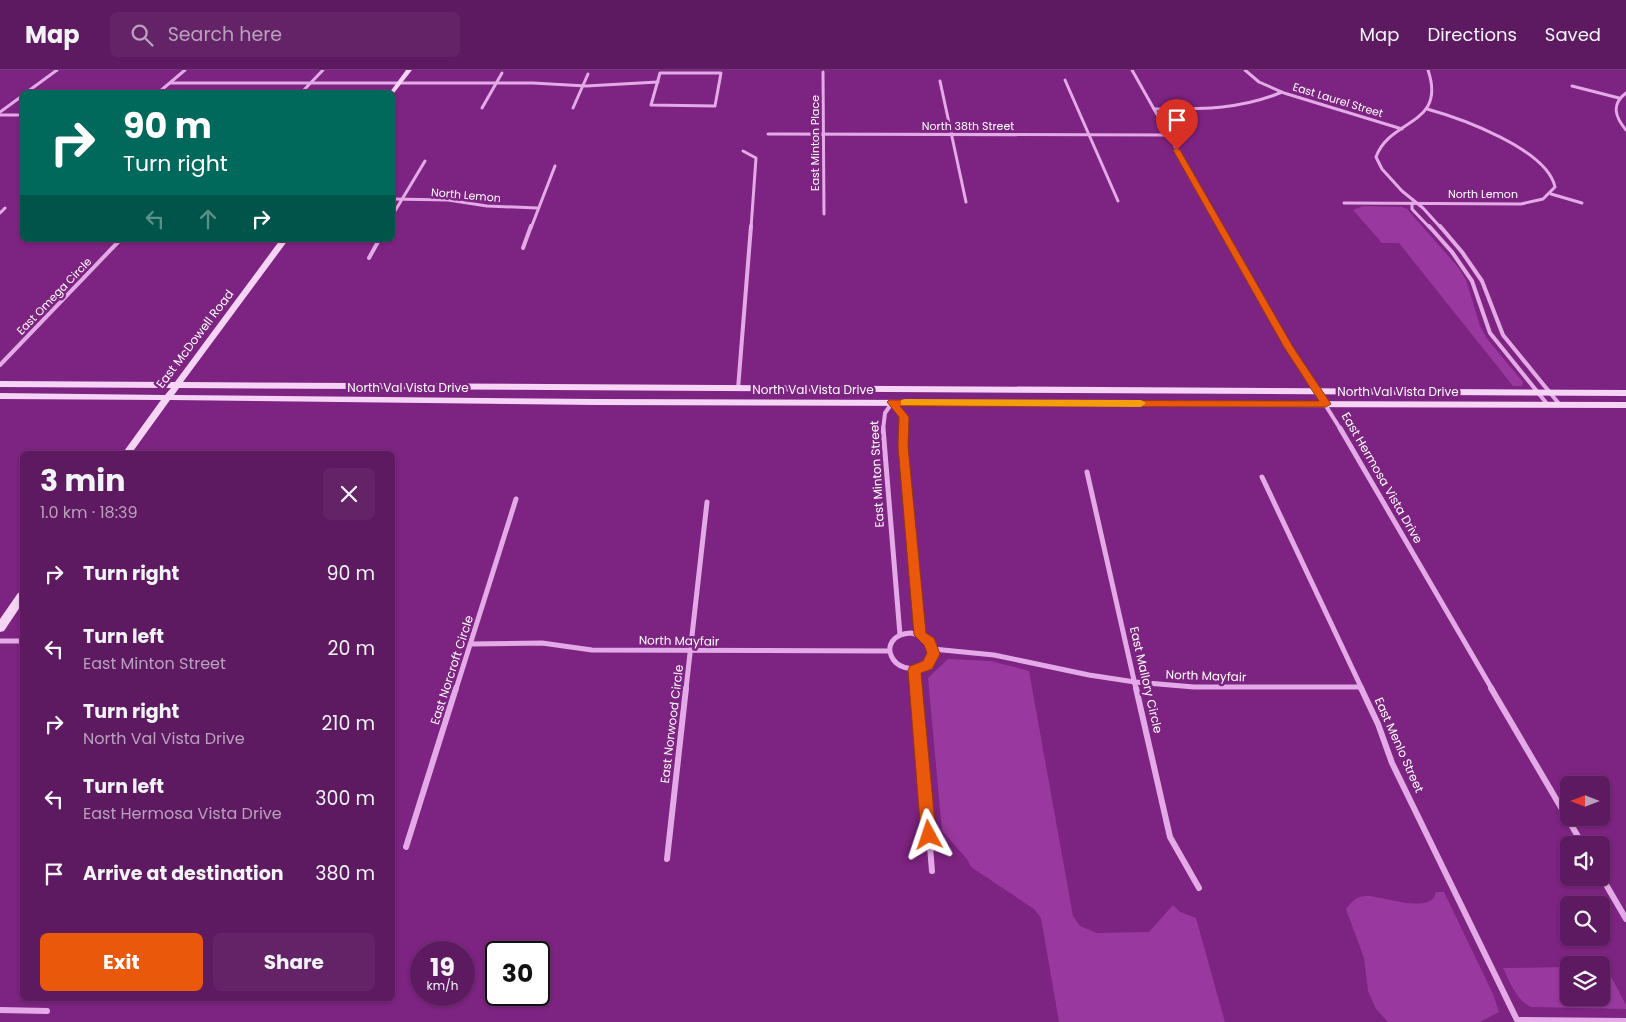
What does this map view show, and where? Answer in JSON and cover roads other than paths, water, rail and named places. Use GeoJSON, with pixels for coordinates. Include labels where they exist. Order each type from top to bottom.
{"type":"FeatureCollection","features":[{"type":"Feature","properties":{"kind":"main road"},"geometry":{"type":"LineString","coordinates":[[394,90],[409,70]]}},
{"type":"Feature","properties":{"kind":"main road","name":"East McDowell Road"},"geometry":{"type":"LineString","coordinates":[[128,451],[283,242]]}},
{"type":"Feature","properties":{"kind":"main road","name":"North Val Vista Drive"},"geometry":{"type":"LineString","coordinates":[[0,384],[1626,393]]}},
{"type":"Feature","properties":{"kind":"main road"},"geometry":{"type":"LineString","coordinates":[[392,400],[398,387]]}},
{"type":"Feature","properties":{"kind":"main road"},"geometry":{"type":"LineString","coordinates":[[522,401],[526,388]]}},
{"type":"Feature","properties":{"kind":"main road"},"geometry":{"type":"LineString","coordinates":[[705,402],[706,389]]}},
{"type":"Feature","properties":{"kind":"main road"},"geometry":{"type":"LineString","coordinates":[[736,402],[738,389]]}},
{"type":"Feature","properties":{"kind":"main road"},"geometry":{"type":"LineString","coordinates":[[863,390],[864,402]]}},
{"type":"Feature","properties":{"kind":"main road"},"geometry":{"type":"LineString","coordinates":[[891,390],[892,402]]}},
{"type":"Feature","properties":{"kind":"main road"},"geometry":{"type":"LineString","coordinates":[[948,390],[949,403]]}},
{"type":"Feature","properties":{"kind":"main road"},"geometry":{"type":"LineString","coordinates":[[997,390],[1000,403]]}},
{"type":"Feature","properties":{"kind":"main road"},"geometry":{"type":"LineString","coordinates":[[1023,390],[1026,403]]}},
{"type":"Feature","properties":{"kind":"main road","name":"North Val Vista Drive"},"geometry":{"type":"LineString","coordinates":[[0,396],[522,401],[1626,405]]}},
{"type":"Feature","properties":{"kind":"main road"},"geometry":{"type":"LineString","coordinates":[[0,628],[20,599]]}},
{"type":"Feature","properties":{"kind":"street"},"geometry":{"type":"LineString","coordinates":[[30,90],[58,70]]}},
{"type":"Feature","properties":{"kind":"street"},"geometry":{"type":"LineString","coordinates":[[162,90],[185,70]]}},
{"type":"Feature","properties":{"kind":"street"},"geometry":{"type":"LineString","coordinates":[[304,90],[323,70]]}},
{"type":"Feature","properties":{"kind":"street","name":"East Hermosa Vista Drive"},"geometry":{"type":"LineString","coordinates":[[1132,70],[1288,347],[1319,392],[1578,836]]}},
{"type":"Feature","properties":{"kind":"street","name":"East Laurel Street"},"geometry":{"type":"LineString","coordinates":[[1245,70],[1259,82],[1282,92],[1402,129]]}},
{"type":"Feature","properties":{"kind":"street"},"geometry":{"type":"LineString","coordinates":[[1428,70],[1433,90],[1427,109],[1377,151],[1377,160],[1412,203],[1423,208],[1475,270],[1489,295],[1501,331],[1560,405]]}},
{"type":"Feature","properties":{"kind":"street","name":"East Minton Place"},"geometry":{"type":"LineString","coordinates":[[823,72],[824,214]]}},
{"type":"Feature","properties":{"kind":"street"},"geometry":{"type":"LineString","coordinates":[[482,108],[502,73]]}},
{"type":"Feature","properties":{"kind":"street"},"geometry":{"type":"LineString","coordinates":[[660,73],[721,73],[715,106],[651,105],[658,82],[660,73]]}},
{"type":"Feature","properties":{"kind":"street"},"geometry":{"type":"LineString","coordinates":[[573,108],[588,74]]}},
{"type":"Feature","properties":{"kind":"street"},"geometry":{"type":"LineString","coordinates":[[1065,80],[1118,201]]}},
{"type":"Feature","properties":{"kind":"street"},"geometry":{"type":"LineString","coordinates":[[940,81],[966,202]]}},
{"type":"Feature","properties":{"kind":"street"},"geometry":{"type":"LineString","coordinates":[[171,83],[496,83],[582,86],[658,82]]}},
{"type":"Feature","properties":{"kind":"street"},"geometry":{"type":"LineString","coordinates":[[1572,86],[1619,98]]}},
{"type":"Feature","properties":{"kind":"street"},"geometry":{"type":"LineString","coordinates":[[1154,108],[1243,106],[1256,103],[1282,92]]}},
{"type":"Feature","properties":{"kind":"street"},"geometry":{"type":"LineString","coordinates":[[1626,92],[1614,106],[1615,115],[1626,130]]}},
{"type":"Feature","properties":{"kind":"street"},"geometry":{"type":"LineString","coordinates":[[0,114],[20,98]]}},
{"type":"Feature","properties":{"kind":"street"},"geometry":{"type":"LineString","coordinates":[[1427,109],[1475,124],[1505,138],[1518,146],[1550,176],[1554,187],[1551,194],[1582,203]]}},
{"type":"Feature","properties":{"kind":"street"},"geometry":{"type":"LineString","coordinates":[[0,114],[20,115]]}},
{"type":"Feature","properties":{"kind":"street","name":"North 38th Street"},"geometry":{"type":"LineString","coordinates":[[768,134],[1168,135]]}},
{"type":"Feature","properties":{"kind":"street","name":"North Val Vista Drive"},"geometry":{"type":"LineString","coordinates":[[738,389],[756,158],[743,152]]}},
{"type":"Feature","properties":{"kind":"street"},"geometry":{"type":"LineString","coordinates":[[395,211],[425,162]]}},
{"type":"Feature","properties":{"kind":"street"},"geometry":{"type":"LineString","coordinates":[[523,248],[555,166]]}},
{"type":"Feature","properties":{"kind":"street","name":"North Lemon"},"geometry":{"type":"LineString","coordinates":[[1344,203],[1522,203],[1539,200],[1551,194]]}},
{"type":"Feature","properties":{"kind":"street","name":"North Lemon"},"geometry":{"type":"LineString","coordinates":[[395,199],[448,200],[494,207],[537,208]]}},
{"type":"Feature","properties":{"kind":"street"},"geometry":{"type":"LineString","coordinates":[[1412,203],[1412,209],[1465,270],[1472,282],[1484,321],[1490,333],[1548,405]]}},
{"type":"Feature","properties":{"kind":"street"},"geometry":{"type":"LineString","coordinates":[[0,213],[5,208]]}},
{"type":"Feature","properties":{"kind":"street","name":"East Omega Circle"},"geometry":{"type":"LineString","coordinates":[[0,365],[118,242]]}},
{"type":"Feature","properties":{"kind":"street"},"geometry":{"type":"LineString","coordinates":[[369,258],[378,242]]}},
{"type":"Feature","properties":{"kind":"street"},"geometry":{"type":"LineString","coordinates":[[892,402],[904,417],[903,446],[920,635]]}},
{"type":"Feature","properties":{"kind":"street","name":"East Minton Street"},"geometry":{"type":"LineString","coordinates":[[892,402],[885,413],[883,428],[900,635]]}},
{"type":"Feature","properties":{"kind":"street","name":"East Mallory Circle"},"geometry":{"type":"LineString","coordinates":[[1087,472],[1170,837],[1199,888]]}},
{"type":"Feature","properties":{"kind":"street","name":"East Menlo Street"},"geometry":{"type":"LineString","coordinates":[[1262,477],[1378,724],[1392,763],[1517,1020],[1626,1021]]}},
{"type":"Feature","properties":{"kind":"street","name":"East Norcroft Circle"},"geometry":{"type":"LineString","coordinates":[[406,847],[516,499]]}},
{"type":"Feature","properties":{"kind":"street","name":"East Norwood Circle"},"geometry":{"type":"LineString","coordinates":[[667,859],[692,651],[707,502]]}},
{"type":"Feature","properties":{"kind":"street"},"geometry":{"type":"LineString","coordinates":[[911,632],[920,635],[930,642],[933,649],[932,660],[928,665],[915,670],[900,667],[894,662],[888,651],[893,639],[911,632]]}},
{"type":"Feature","properties":{"kind":"street"},"geometry":{"type":"LineString","coordinates":[[0,641],[20,641]]}},
{"type":"Feature","properties":{"kind":"street","name":"North Mayfair"},"geometry":{"type":"LineString","coordinates":[[471,644],[542,643],[592,650],[888,651]]}},
{"type":"Feature","properties":{"kind":"street","name":"North Mayfair"},"geometry":{"type":"LineString","coordinates":[[933,649],[994,655],[1089,675],[1135,682],[1194,687],[1361,687]]}},
{"type":"Feature","properties":{"kind":"street"},"geometry":{"type":"LineString","coordinates":[[915,670],[932,871]]}},
{"type":"Feature","properties":{"kind":"street"},"geometry":{"type":"LineString","coordinates":[[1607,886],[1626,919]]}},
{"type":"Feature","properties":{"kind":"street"},"geometry":{"type":"LineString","coordinates":[[0,1010],[47,1011]]}}]}
